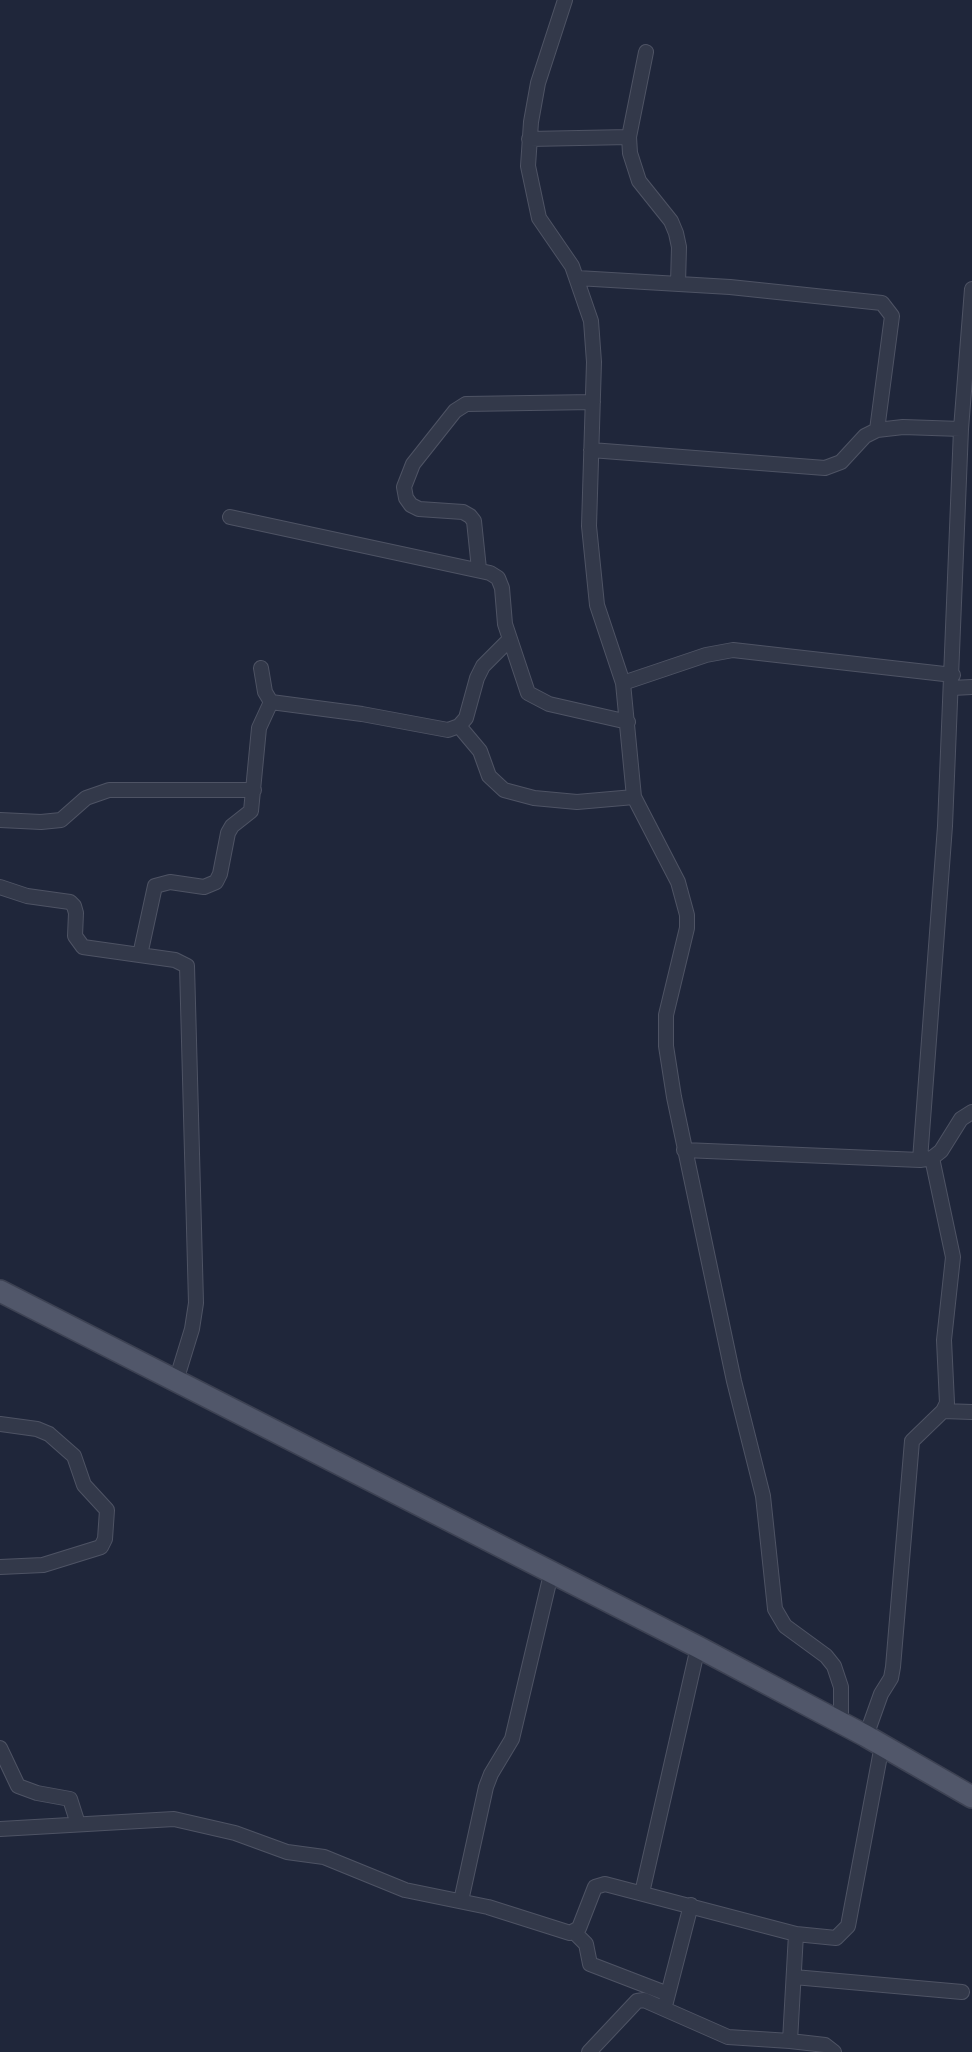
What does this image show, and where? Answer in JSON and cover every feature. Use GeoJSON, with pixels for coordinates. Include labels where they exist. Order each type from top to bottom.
{"type":"FeatureCollection","features":[{"type":"Feature","properties":{"kind":"main road"},"geometry":{"type":"LineString","coordinates":[[0,1290],[551,1574],[698,1647],[874,1740],[972,1797]]}},
{"type":"Feature","properties":{"kind":"street"},"geometry":{"type":"LineString","coordinates":[[565,0],[538,83],[529,140],[528,166],[539,218],[577,278],[591,321],[594,362],[589,525],[597,605],[623,683],[634,797],[678,882],[687,915],[666,1029],[684,1150],[734,1381],[764,1496],[775,1609],[785,1626],[826,1656],[834,1666],[841,1687],[841,1723]]}},
{"type":"Feature","properties":{"kind":"street"},"geometry":{"type":"LineString","coordinates":[[646,52],[629,137],[633,169],[639,181],[671,221],[676,233],[679,248],[678,283]]}},
{"type":"Feature","properties":{"kind":"street"},"geometry":{"type":"LineString","coordinates":[[529,140],[629,137]]}},
{"type":"Feature","properties":{"kind":"street"},"geometry":{"type":"LineString","coordinates":[[577,278],[678,283],[882,303],[892,316],[876,430]]}},
{"type":"Feature","properties":{"kind":"street"},"geometry":{"type":"LineString","coordinates":[[574,1932],[599,1884],[691,1905],[796,1934],[836,1938],[848,1926],[881,1694],[891,1678],[893,1667],[912,1441],[943,1411],[948,1392],[944,1340],[953,1257],[926,1159],[953,682],[961,429],[972,289]]}},
{"type":"Feature","properties":{"kind":"street"},"geometry":{"type":"LineString","coordinates":[[479,569],[474,521],[470,516],[463,512],[419,508],[411,505],[406,498],[404,487],[413,464],[455,411],[466,404],[477,402],[593,402]]}},
{"type":"Feature","properties":{"kind":"street"},"geometry":{"type":"LineString","coordinates":[[591,450],[825,468],[841,462],[865,436],[876,430],[903,427],[961,429]]}},
{"type":"Feature","properties":{"kind":"street"},"geometry":{"type":"LineString","coordinates":[[230,517],[433,562],[479,569],[498,578],[509,640],[524,683],[535,699],[628,722]]}},
{"type":"Feature","properties":{"kind":"street"},"geometry":{"type":"LineString","coordinates":[[271,702],[362,714],[434,730],[448,730],[459,726],[466,718],[477,678],[483,666],[509,640]]}},
{"type":"Feature","properties":{"kind":"street"},"geometry":{"type":"LineString","coordinates":[[623,683],[706,655],[733,650],[953,682],[972,687]]}},
{"type":"Feature","properties":{"kind":"street"},"geometry":{"type":"LineString","coordinates":[[261,668],[265,692],[271,702]]}},
{"type":"Feature","properties":{"kind":"street"},"geometry":{"type":"LineString","coordinates":[[140,955],[155,886],[170,882],[204,887],[216,882],[223,862],[228,833],[232,826],[251,811],[259,728],[271,702]]}},
{"type":"Feature","properties":{"kind":"street"},"geometry":{"type":"LineString","coordinates":[[459,726],[480,752],[489,776],[504,790],[534,798],[577,802],[634,797]]}},
{"type":"Feature","properties":{"kind":"street"},"geometry":{"type":"LineString","coordinates":[[0,820],[41,822],[61,820],[86,798],[109,790],[254,790]]}},
{"type":"Feature","properties":{"kind":"street"},"geometry":{"type":"LineString","coordinates":[[0,887],[27,896],[70,902],[76,914],[75,936],[83,947],[175,960],[187,966],[189,971],[196,1303],[192,1329],[176,1381]]}},
{"type":"Feature","properties":{"kind":"street"},"geometry":{"type":"LineString","coordinates":[[684,1150],[926,1159],[948,1141],[961,1119],[972,1112]]}},
{"type":"Feature","properties":{"kind":"street"},"geometry":{"type":"LineString","coordinates":[[943,1411],[972,1412]]}},
{"type":"Feature","properties":{"kind":"street"},"geometry":{"type":"LineString","coordinates":[[0,1424],[37,1429],[49,1434],[74,1456],[84,1485],[107,1510],[105,1539],[101,1547],[43,1565],[0,1567]]}},
{"type":"Feature","properties":{"kind":"street"},"geometry":{"type":"LineString","coordinates":[[461,1901],[486,1787],[512,1739],[551,1574]]}},
{"type":"Feature","properties":{"kind":"street"},"geometry":{"type":"LineString","coordinates":[[642,1893],[698,1647]]}},
{"type":"Feature","properties":{"kind":"street"},"geometry":{"type":"LineString","coordinates":[[0,1748],[18,1786],[37,1793],[70,1799],[78,1824]]}},
{"type":"Feature","properties":{"kind":"street"},"geometry":{"type":"LineString","coordinates":[[0,1828],[158,1819],[193,1822],[235,1833],[274,1849],[324,1857],[405,1890],[461,1901],[570,1933],[574,1932],[586,1944],[591,1964],[668,1994]]}},
{"type":"Feature","properties":{"kind":"street"},"geometry":{"type":"LineString","coordinates":[[664,2010],[691,1905]]}},
{"type":"Feature","properties":{"kind":"street"},"geometry":{"type":"LineString","coordinates":[[790,2041],[796,1934]]}},
{"type":"Feature","properties":{"kind":"street"},"geometry":{"type":"LineString","coordinates":[[794,1977],[962,1992]]}},
{"type":"Feature","properties":{"kind":"street"},"geometry":{"type":"LineString","coordinates":[[589,2052],[632,2003],[644,2000],[728,2037],[825,2045],[834,2052]]}}]}
